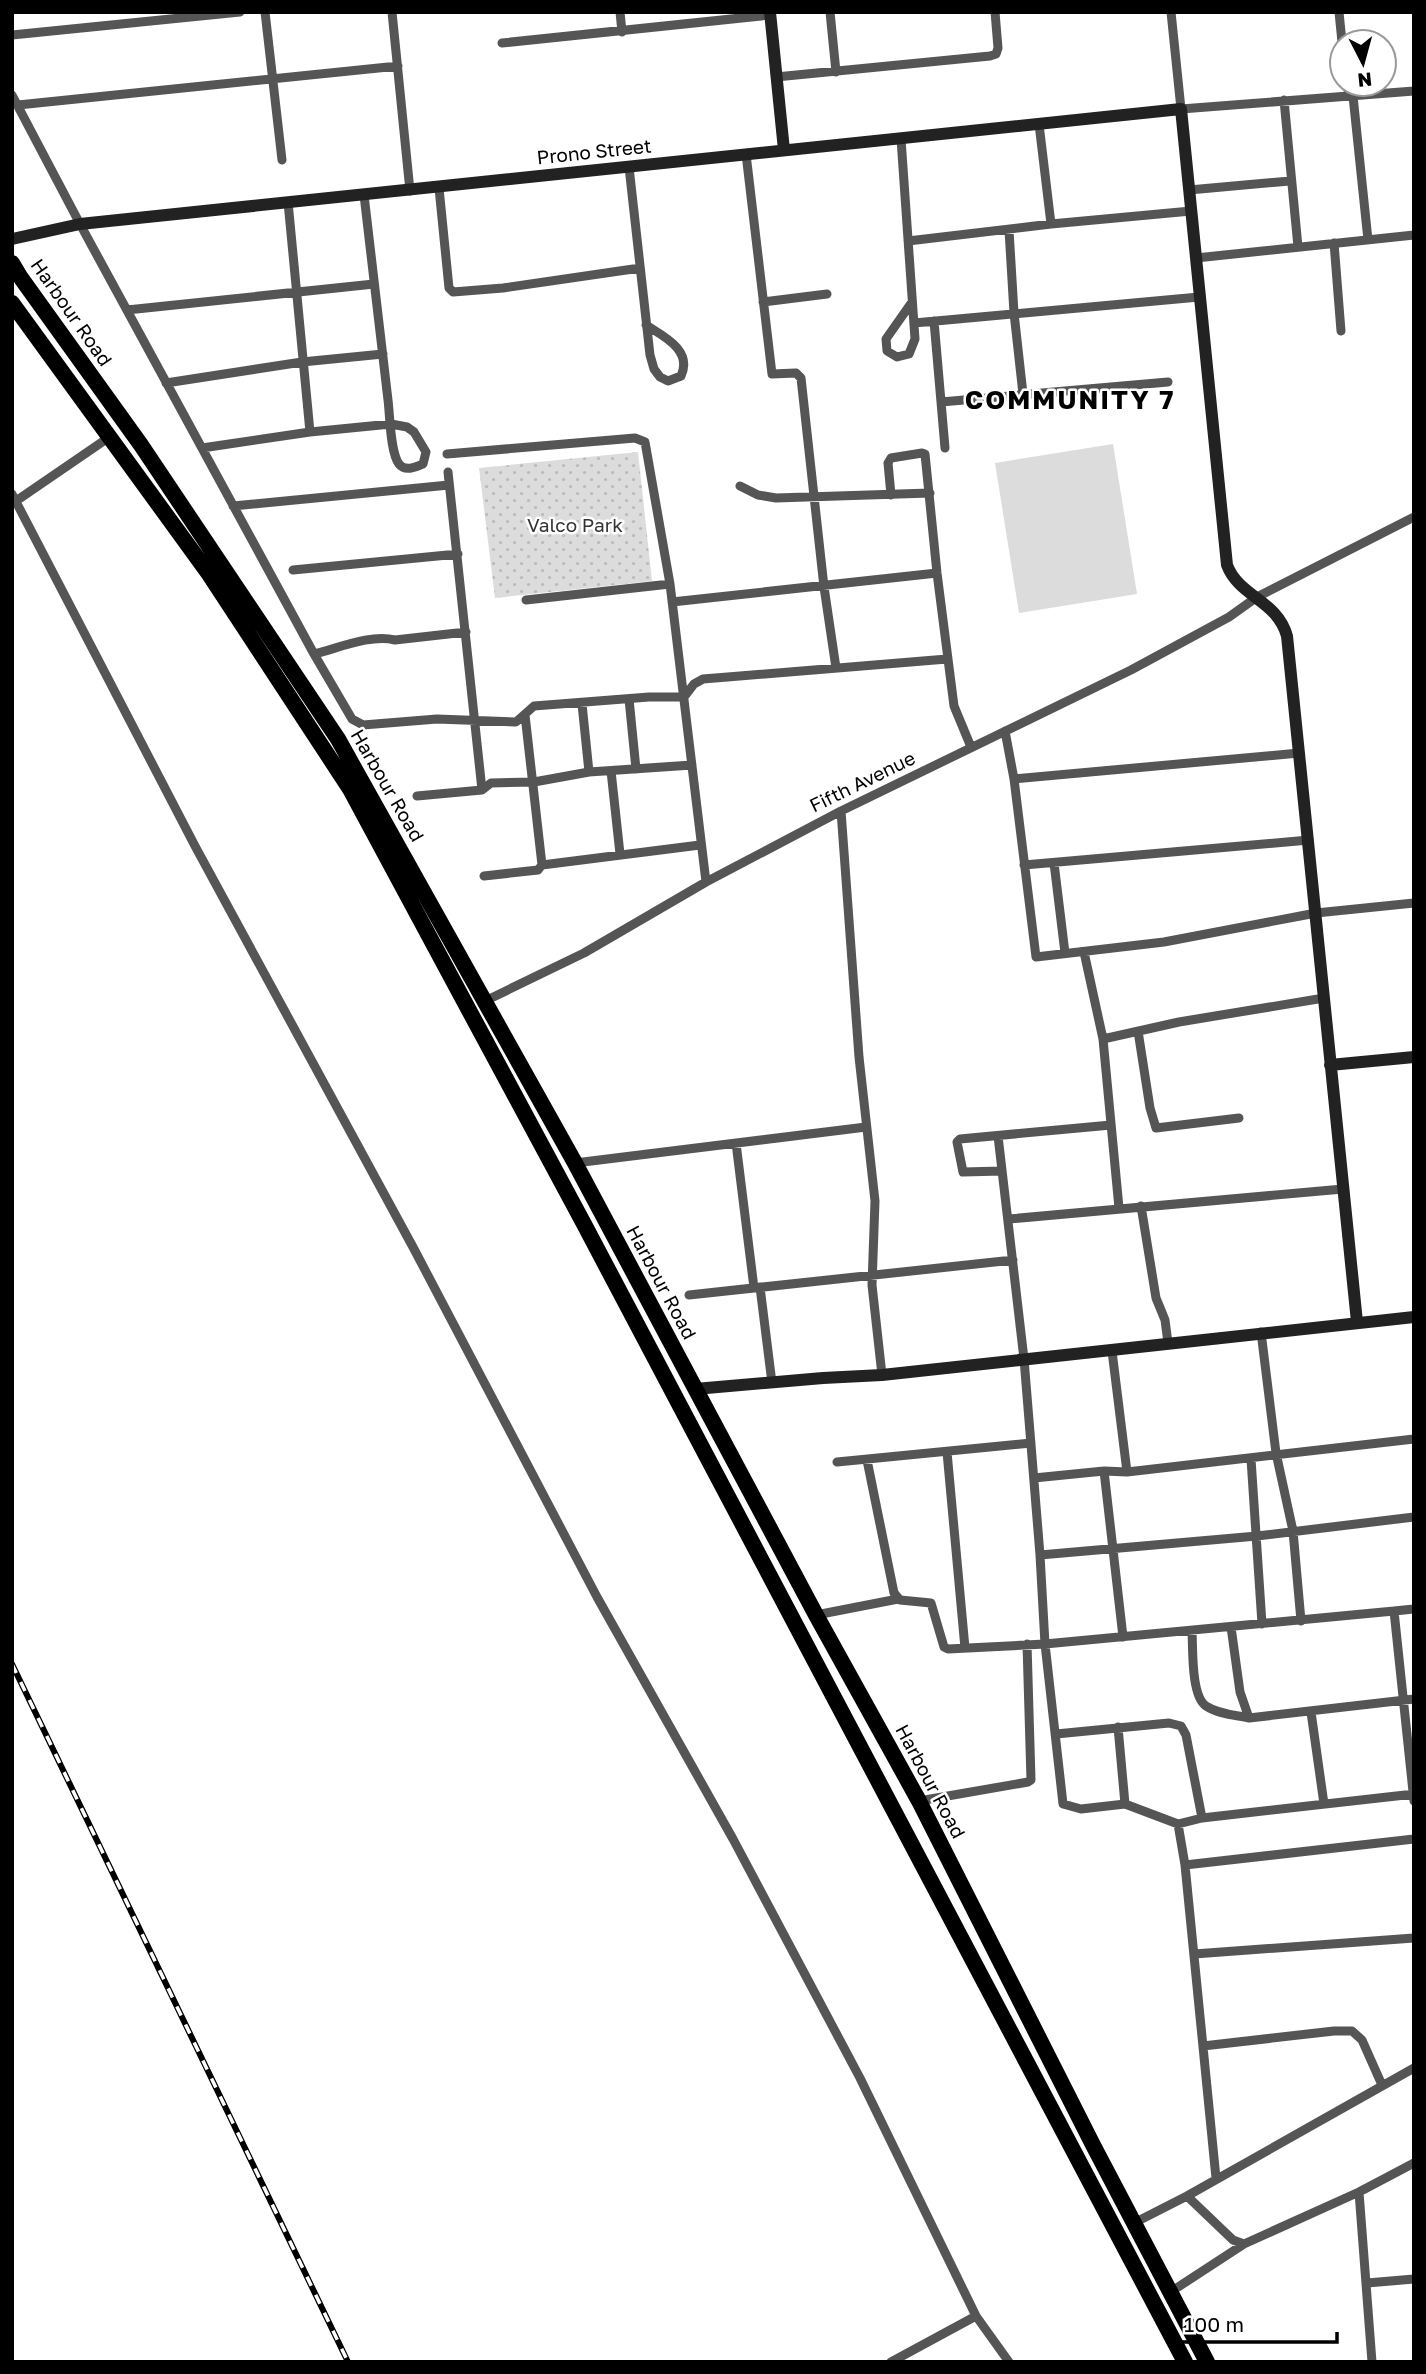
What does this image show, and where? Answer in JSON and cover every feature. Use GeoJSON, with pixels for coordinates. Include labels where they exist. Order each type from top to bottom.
{"type":"FeatureCollection","features":[{"type":"Feature","properties":{"kind":"highway","name":"Harbour Road"},"geometry":{"type":"LineString","coordinates":[[12,263],[141,445],[338,739],[575,1163],[816,1615],[919,1801],[1207,2362]]}},
{"type":"Feature","properties":{"kind":"highway","name":"Harbour Road"},"geometry":{"type":"LineString","coordinates":[[12,303],[209,574],[350,789],[584,1224],[1185,2362]]}},
{"type":"Feature","properties":{"kind":"street"},"geometry":{"type":"LineString","coordinates":[[12,34],[127,17],[240,12]]}},
{"type":"Feature","properties":{"kind":"street"},"geometry":{"type":"LineString","coordinates":[[265,12],[282,160]]}},
{"type":"Feature","properties":{"kind":"street"},"geometry":{"type":"LineString","coordinates":[[392,12],[410,191]]}},
{"type":"Feature","properties":{"kind":"street"},"geometry":{"type":"LineString","coordinates":[[620,12],[622,32]]}},
{"type":"Feature","properties":{"kind":"street"},"geometry":{"type":"LineString","coordinates":[[830,12],[836,72]]}},
{"type":"Feature","properties":{"kind":"street"},"geometry":{"type":"LineString","coordinates":[[776,77],[915,65],[996,54],[998,48],[995,12]]}},
{"type":"Feature","properties":{"kind":"street"},"geometry":{"type":"LineString","coordinates":[[1171,12],[1227,565],[1238,584],[1276,613],[1287,636],[1310,840],[1357,1322]]}},
{"type":"Feature","properties":{"kind":"street"},"geometry":{"type":"LineString","coordinates":[[502,43],[770,14],[784,150]]}},
{"type":"Feature","properties":{"kind":"street"},"geometry":{"type":"LineString","coordinates":[[18,105],[398,66]]}},
{"type":"Feature","properties":{"kind":"street"},"geometry":{"type":"LineString","coordinates":[[12,95],[233,506],[352,719],[359,724],[438,719],[516,722],[534,706],[684,697]]}},
{"type":"Feature","properties":{"kind":"street"},"geometry":{"type":"LineString","coordinates":[[1181,109],[1328,97]]}},
{"type":"Feature","properties":{"kind":"street"},"geometry":{"type":"LineString","coordinates":[[1351,98],[1368,240]]}},
{"type":"Feature","properties":{"kind":"street"},"geometry":{"type":"LineString","coordinates":[[1284,100],[1298,247]]}},
{"type":"Feature","properties":{"kind":"street","name":"Prono Street"},"geometry":{"type":"LineString","coordinates":[[12,239],[80,224],[1181,109]]}},
{"type":"Feature","properties":{"kind":"street"},"geometry":{"type":"LineString","coordinates":[[1039,124],[1051,224]]}},
{"type":"Feature","properties":{"kind":"street"},"geometry":{"type":"LineString","coordinates":[[901,139],[915,340],[909,354],[897,357],[887,351],[886,339],[912,302]]}},
{"type":"Feature","properties":{"kind":"street"},"geometry":{"type":"LineString","coordinates":[[746,154],[772,373],[800,375],[836,668]]}},
{"type":"Feature","properties":{"kind":"street"},"geometry":{"type":"LineString","coordinates":[[629,167],[646,325],[654,369],[660,377],[668,381],[681,376],[685,369],[679,350],[646,325]]}},
{"type":"Feature","properties":{"kind":"street"},"geometry":{"type":"LineString","coordinates":[[1189,190],[1290,181]]}},
{"type":"Feature","properties":{"kind":"street"},"geometry":{"type":"LineString","coordinates":[[439,188],[449,288],[453,292],[526,285],[640,268]]}},
{"type":"Feature","properties":{"kind":"street"},"geometry":{"type":"LineString","coordinates":[[202,448],[310,432],[391,424],[407,427],[414,432],[426,452],[424,464],[409,469],[399,465],[394,451],[391,424],[383,354],[374,284],[364,195]]}},
{"type":"Feature","properties":{"kind":"street"},"geometry":{"type":"LineString","coordinates":[[288,202],[310,432]]}},
{"type":"Feature","properties":{"kind":"street"},"geometry":{"type":"LineString","coordinates":[[908,241],[1191,211]]}},
{"type":"Feature","properties":{"kind":"street"},"geometry":{"type":"LineString","coordinates":[[1009,230],[1023,394]]}},
{"type":"Feature","properties":{"kind":"street"},"geometry":{"type":"LineString","coordinates":[[1196,258],[1414,235]]}},
{"type":"Feature","properties":{"kind":"street"},"geometry":{"type":"LineString","coordinates":[[1334,243],[1342,331]]}},
{"type":"Feature","properties":{"kind":"street"},"geometry":{"type":"LineString","coordinates":[[127,310],[374,284]]}},
{"type":"Feature","properties":{"kind":"street"},"geometry":{"type":"LineString","coordinates":[[763,302],[827,294]]}},
{"type":"Feature","properties":{"kind":"street"},"geometry":{"type":"LineString","coordinates":[[914,323],[1199,297]]}},
{"type":"Feature","properties":{"kind":"street"},"geometry":{"type":"LineString","coordinates":[[934,321],[945,448]]}},
{"type":"Feature","properties":{"kind":"street"},"geometry":{"type":"LineString","coordinates":[[166,383],[302,362],[383,354]]}},
{"type":"Feature","properties":{"kind":"street"},"geometry":{"type":"LineString","coordinates":[[941,402],[1168,382]]}},
{"type":"Feature","properties":{"kind":"street"},"geometry":{"type":"LineString","coordinates":[[108,438],[14,497],[195,846],[420,1260],[597,1597],[733,1839],[860,2078],[976,2316],[1009,2362]]}},
{"type":"Feature","properties":{"kind":"street"},"geometry":{"type":"LineString","coordinates":[[447,454],[641,439],[647,447],[670,584],[706,882]]}},
{"type":"Feature","properties":{"kind":"street"},"geometry":{"type":"LineString","coordinates":[[891,495],[888,463],[891,457],[922,453],[927,457],[947,659],[957,716],[971,747]]}},
{"type":"Feature","properties":{"kind":"street"},"geometry":{"type":"LineString","coordinates":[[448,472],[482,790]]}},
{"type":"Feature","properties":{"kind":"street"},"geometry":{"type":"LineString","coordinates":[[233,506],[449,485]]}},
{"type":"Feature","properties":{"kind":"street"},"geometry":{"type":"LineString","coordinates":[[740,485],[758,495],[815,498],[930,493]]}},
{"type":"Feature","properties":{"kind":"street","name":"Fifth Avenue"},"geometry":{"type":"LineString","coordinates":[[485,1001],[584,953],[706,882],[841,811],[1131,670],[1229,617],[1257,597],[1414,517]]}},
{"type":"Feature","properties":{"kind":"street"},"geometry":{"type":"LineString","coordinates":[[293,570],[457,554]]}},
{"type":"Feature","properties":{"kind":"street"},"geometry":{"type":"LineString","coordinates":[[672,602],[937,573]]}},
{"type":"Feature","properties":{"kind":"street"},"geometry":{"type":"LineString","coordinates":[[526,600],[670,584]]}},
{"type":"Feature","properties":{"kind":"street"},"geometry":{"type":"LineString","coordinates":[[314,654],[368,640],[395,640],[466,632]]}},
{"type":"Feature","properties":{"kind":"street"},"geometry":{"type":"LineString","coordinates":[[684,697],[694,684],[703,679],[947,659]]}},
{"type":"Feature","properties":{"kind":"street"},"geometry":{"type":"LineString","coordinates":[[628,699],[636,769]]}},
{"type":"Feature","properties":{"kind":"street"},"geometry":{"type":"LineString","coordinates":[[582,704],[589,772]]}},
{"type":"Feature","properties":{"kind":"street"},"geometry":{"type":"LineString","coordinates":[[526,715],[542,865]]}},
{"type":"Feature","properties":{"kind":"street"},"geometry":{"type":"LineString","coordinates":[[1005,731],[1014,779],[1034,953],[1039,957],[1164,942],[1316,913],[1414,903]]}},
{"type":"Feature","properties":{"kind":"street"},"geometry":{"type":"LineString","coordinates":[[1014,779],[1299,753]]}},
{"type":"Feature","properties":{"kind":"street"},"geometry":{"type":"LineString","coordinates":[[417,796],[482,790],[491,783],[534,782],[589,772],[692,765]]}},
{"type":"Feature","properties":{"kind":"street"},"geometry":{"type":"LineString","coordinates":[[611,771],[620,854]]}},
{"type":"Feature","properties":{"kind":"street"},"geometry":{"type":"LineString","coordinates":[[841,811],[866,1127],[875,1201],[872,1275],[882,1375]]}},
{"type":"Feature","properties":{"kind":"street"},"geometry":{"type":"LineString","coordinates":[[1024,865],[1310,840]]}},
{"type":"Feature","properties":{"kind":"street"},"geometry":{"type":"LineString","coordinates":[[484,876],[538,870],[542,865],[700,845]]}},
{"type":"Feature","properties":{"kind":"street"},"geometry":{"type":"LineString","coordinates":[[1054,863],[1065,953]]}},
{"type":"Feature","properties":{"kind":"street"},"geometry":{"type":"LineString","coordinates":[[1083,952],[1103,1039],[1119,1208]]}},
{"type":"Feature","properties":{"kind":"street"},"geometry":{"type":"LineString","coordinates":[[1103,1039],[1324,998]]}},
{"type":"Feature","properties":{"kind":"street"},"geometry":{"type":"LineString","coordinates":[[1138,1031],[1150,1108],[1156,1128],[1239,1118]]}},
{"type":"Feature","properties":{"kind":"street"},"geometry":{"type":"LineString","coordinates":[[1330,1065],[1414,1057]]}},
{"type":"Feature","properties":{"kind":"street"},"geometry":{"type":"LineString","coordinates":[[1002,1171],[963,1172],[957,1145],[960,1139],[1111,1125]]}},
{"type":"Feature","properties":{"kind":"street"},"geometry":{"type":"LineString","coordinates":[[575,1163],[866,1127]]}},
{"type":"Feature","properties":{"kind":"street"},"geometry":{"type":"LineString","coordinates":[[998,1136],[1024,1359],[1045,1644],[1063,1804],[1081,1809],[1125,1804],[1178,1824],[1202,1818],[1413,1797],[1409,1700],[1394,1611]]}},
{"type":"Feature","properties":{"kind":"street"},"geometry":{"type":"LineString","coordinates":[[736,1143],[772,1383]]}},
{"type":"Feature","properties":{"kind":"street"},"geometry":{"type":"LineString","coordinates":[[1009,1219],[1343,1189]]}},
{"type":"Feature","properties":{"kind":"street"},"geometry":{"type":"LineString","coordinates":[[1141,1206],[1168,1343]]}},
{"type":"Feature","properties":{"kind":"street"},"geometry":{"type":"LineString","coordinates":[[689,1295],[1013,1260]]}},
{"type":"Feature","properties":{"kind":"street"},"geometry":{"type":"LineString","coordinates":[[695,1389],[882,1375],[1414,1317]]}},
{"type":"Feature","properties":{"kind":"street"},"geometry":{"type":"LineString","coordinates":[[1261,1332],[1276,1453],[1293,1531],[1301,1621]]}},
{"type":"Feature","properties":{"kind":"street"},"geometry":{"type":"LineString","coordinates":[[1112,1351],[1128,1472]]}},
{"type":"Feature","properties":{"kind":"street"},"geometry":{"type":"LineString","coordinates":[[1034,1478],[1104,1471],[1128,1472],[1414,1438]]}},
{"type":"Feature","properties":{"kind":"street"},"geometry":{"type":"LineString","coordinates":[[837,1462],[1031,1443]]}},
{"type":"Feature","properties":{"kind":"street"},"geometry":{"type":"LineString","coordinates":[[947,1452],[965,1648]]}},
{"type":"Feature","properties":{"kind":"street"},"geometry":{"type":"LineString","coordinates":[[1251,1459],[1262,1624]]}},
{"type":"Feature","properties":{"kind":"street"},"geometry":{"type":"LineString","coordinates":[[867,1460],[894,1593],[898,1599]]}},
{"type":"Feature","properties":{"kind":"street"},"geometry":{"type":"LineString","coordinates":[[1104,1471],[1123,1637]]}},
{"type":"Feature","properties":{"kind":"street"},"geometry":{"type":"LineString","coordinates":[[1040,1555],[1257,1536],[1414,1517]]}},
{"type":"Feature","properties":{"kind":"street"},"geometry":{"type":"LineString","coordinates":[[816,1615],[898,1599],[931,1603],[944,1647],[965,1648],[1045,1644],[1414,1609]]}},
{"type":"Feature","properties":{"kind":"street"},"geometry":{"type":"LineString","coordinates":[[1231,1627],[1240,1692],[1249,1718]]}},
{"type":"Feature","properties":{"kind":"street"},"geometry":{"type":"LineString","coordinates":[[1192,1631],[1196,1692],[1204,1705],[1223,1713],[1249,1718],[1409,1700]]}},
{"type":"Feature","properties":{"kind":"street"},"geometry":{"type":"LineString","coordinates":[[919,1801],[1031,1780],[1027,1644]]}},
{"type":"Feature","properties":{"kind":"street"},"geometry":{"type":"LineString","coordinates":[[1311,1712],[1324,1804]]}},
{"type":"Feature","properties":{"kind":"street"},"geometry":{"type":"LineString","coordinates":[[1056,1734],[1170,1723],[1181,1726],[1186,1735],[1202,1818]]}},
{"type":"Feature","properties":{"kind":"street"},"geometry":{"type":"LineString","coordinates":[[1118,1727],[1125,1804]]}},
{"type":"Feature","properties":{"kind":"street"},"geometry":{"type":"LineString","coordinates":[[1178,1824],[1185,1866],[1216,2178]]}},
{"type":"Feature","properties":{"kind":"street"},"geometry":{"type":"LineString","coordinates":[[1185,1866],[1414,1839]]}},
{"type":"Feature","properties":{"kind":"street"},"geometry":{"type":"LineString","coordinates":[[1194,1954],[1414,1938]]}},
{"type":"Feature","properties":{"kind":"street"},"geometry":{"type":"LineString","coordinates":[[1203,2046],[1352,2031],[1362,2040],[1382,2085]]}},
{"type":"Feature","properties":{"kind":"street"},"geometry":{"type":"LineString","coordinates":[[1134,2223],[1188,2196],[1414,2068]]}},
{"type":"Feature","properties":{"kind":"street"},"geometry":{"type":"LineString","coordinates":[[1172,2291],[1244,2244],[1359,2192],[1414,2163]]}},
{"type":"Feature","properties":{"kind":"street"},"geometry":{"type":"LineString","coordinates":[[1359,2192],[1372,2362]]}},
{"type":"Feature","properties":{"kind":"street"},"geometry":{"type":"LineString","coordinates":[[1188,2196],[1233,2240],[1244,2244]]}},
{"type":"Feature","properties":{"kind":"street"},"geometry":{"type":"LineString","coordinates":[[1367,2283],[1414,2279]]}},
{"type":"Feature","properties":{"kind":"street"},"geometry":{"type":"LineString","coordinates":[[891,2362],[976,2316]]}},
{"type":"Feature","properties":{"kind":"green space"},"geometry":{"type":"Polygon","coordinates":[[[1113,444],[1137,594],[1019,613],[995,463],[1113,444]]]}},
{"type":"Feature","properties":{"kind":"green space","name":"Valco Park"},"geometry":{"type":"Polygon","coordinates":[[[638,452],[652,581],[495,598],[479,468],[638,452]]]}},
{"type":"Feature","properties":{"kind":"railway"},"geometry":{"type":"LineString","coordinates":[[12,1664],[348,2362]]}},
{"type":"Feature","properties":{"kind":"district","name":"COMMUNITY 7"},"geometry":{"type":"Point","coordinates":[1070,399]}}]}
